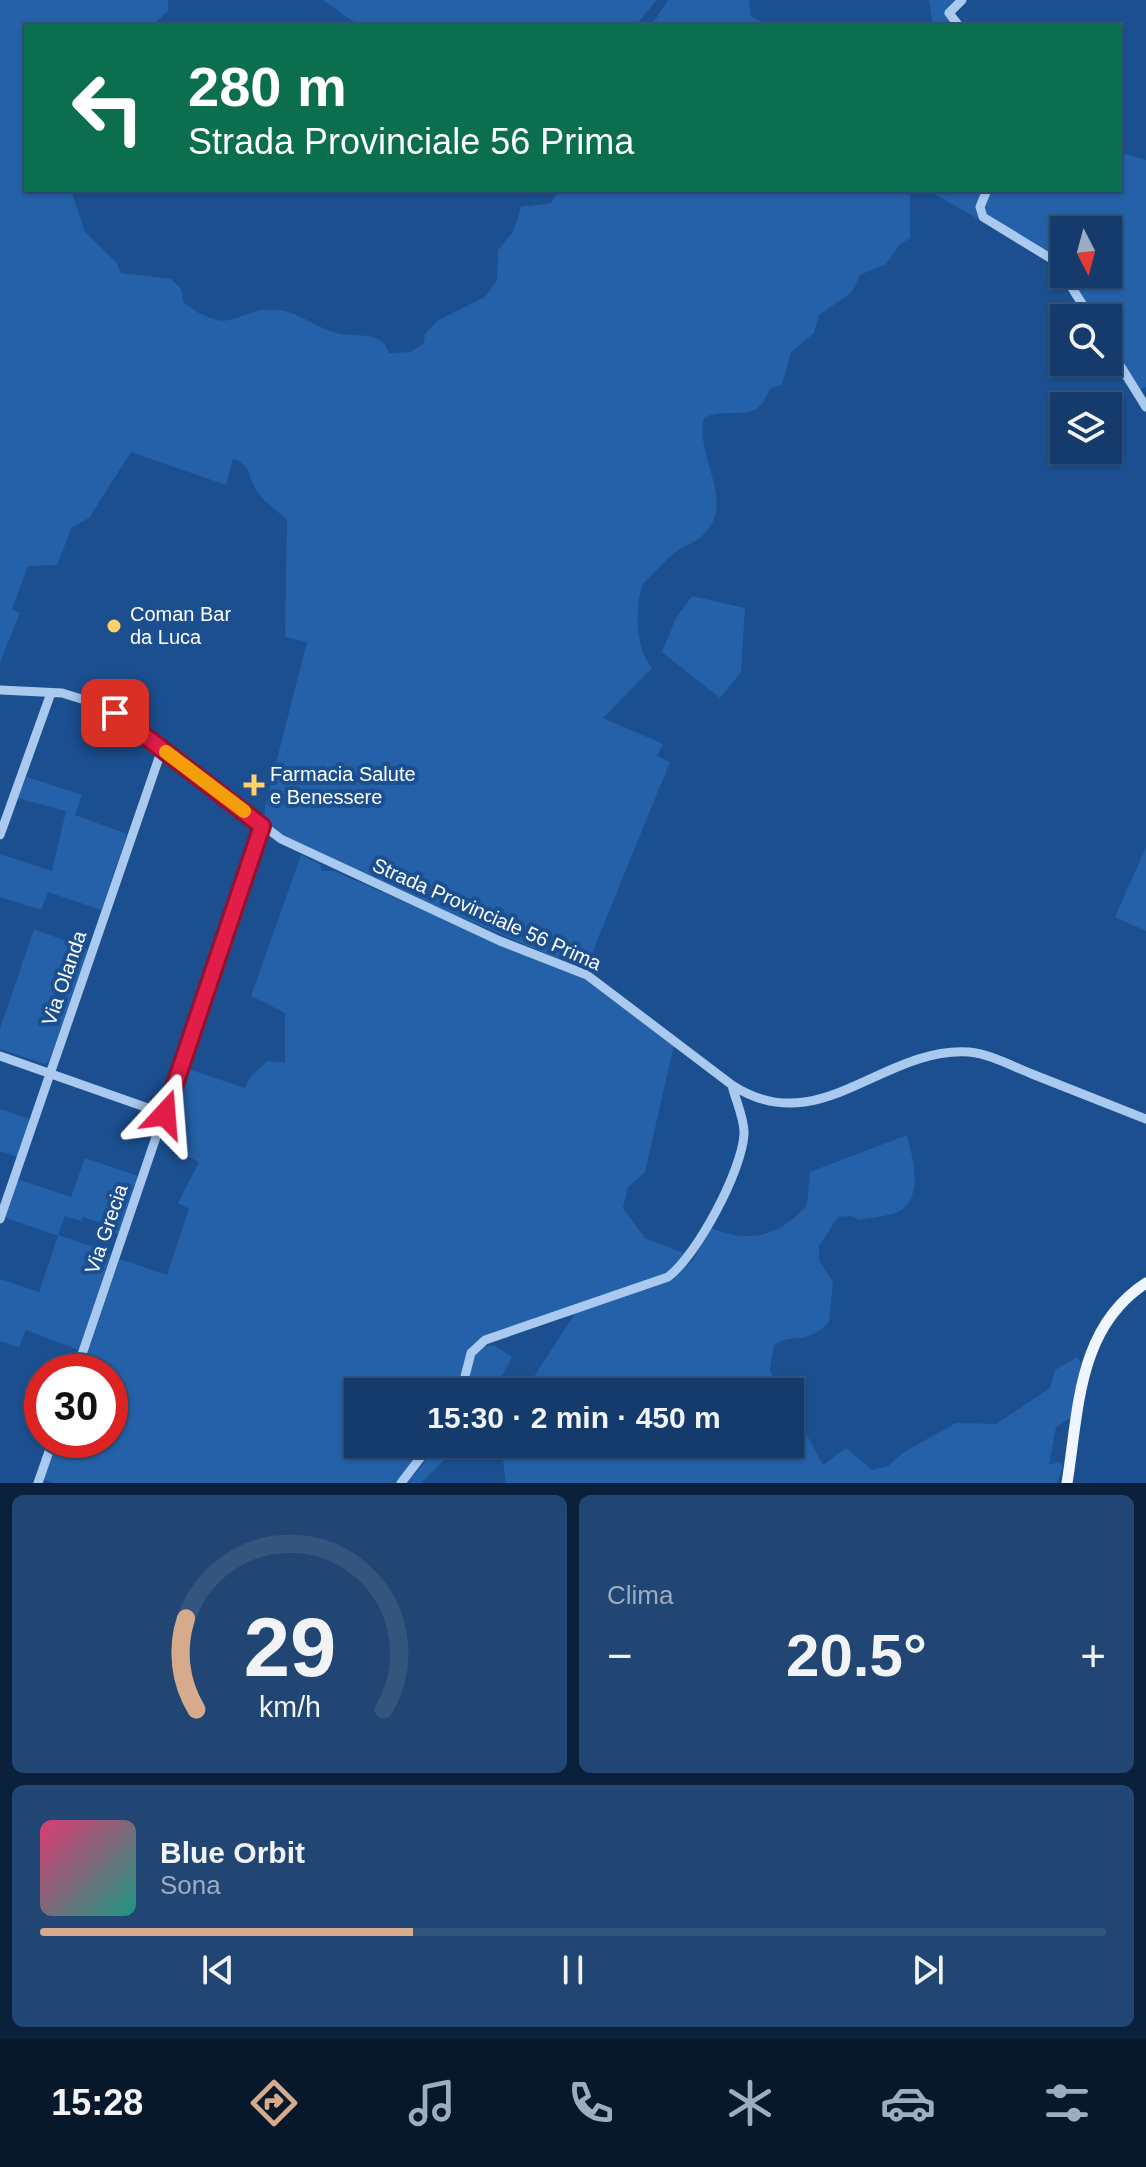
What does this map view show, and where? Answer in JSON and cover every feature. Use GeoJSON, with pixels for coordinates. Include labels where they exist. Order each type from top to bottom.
{"type":"FeatureCollection","features":[{"type":"Feature","properties":{"kind":"main road"},"geometry":{"type":"LineString","coordinates":[[1067,1483],[1089,1352],[1109,1316],[1146,1283]]}},
{"type":"Feature","properties":{"kind":"street"},"geometry":{"type":"LineString","coordinates":[[957,24],[949,13],[962,0]]}},
{"type":"Feature","properties":{"kind":"street"},"geometry":{"type":"LineString","coordinates":[[986,192],[980,207],[983,217],[1055,261],[1082,304]]}},
{"type":"Feature","properties":{"kind":"street"},"geometry":{"type":"LineString","coordinates":[[1122,365],[1142,393],[1146,407]]}},
{"type":"Feature","properties":{"kind":"street","name":"Strada Provinciale 56 Prima"},"geometry":{"type":"LineString","coordinates":[[0,690],[73,695],[104,706],[262,826],[294,846],[587,975],[732,1085],[757,1100],[775,1105],[806,1103],[938,1054],[971,1052],[1146,1119]]}},
{"type":"Feature","properties":{"kind":"street"},"geometry":{"type":"LineString","coordinates":[[0,835],[51,693]]}},
{"type":"Feature","properties":{"kind":"street","name":"Via Olanda"},"geometry":{"type":"LineString","coordinates":[[0,1219],[162,749]]}},
{"type":"Feature","properties":{"kind":"street","name":"Via Grecia"},"geometry":{"type":"LineString","coordinates":[[82,1354],[262,826]]}},
{"type":"Feature","properties":{"kind":"street"},"geometry":{"type":"LineString","coordinates":[[0,1056],[165,1114]]}},
{"type":"Feature","properties":{"kind":"street"},"geometry":{"type":"LineString","coordinates":[[465,1378],[471,1353],[485,1340],[668,1277],[684,1265],[700,1243],[731,1175],[744,1133],[732,1085]]}},
{"type":"Feature","properties":{"kind":"street"},"geometry":{"type":"LineString","coordinates":[[38,1483],[47,1458]]}},
{"type":"Feature","properties":{"kind":"street"},"geometry":{"type":"LineString","coordinates":[[401,1483],[420,1458]]}},
{"type":"Feature","properties":{"kind":"shaded area"},"geometry":{"type":"Polygon","coordinates":[[[0,0],[168,0],[168,11],[153,24],[24,24],[24,192],[72,192],[85,232],[116,262],[121,273],[171,279],[181,289],[184,303],[214,319],[225,321],[253,312],[278,310],[336,333],[378,339],[389,353],[411,352],[424,343],[425,334],[437,321],[485,297],[497,280],[498,250],[513,232],[521,207],[551,203],[558,192],[910,192],[910,238],[899,245],[886,264],[860,275],[852,292],[819,315],[814,333],[791,352],[782,385],[771,388],[762,403],[748,412],[719,413],[704,418],[704,447],[716,492],[717,507],[713,520],[702,536],[673,554],[642,585],[638,628],[642,650],[652,668],[603,718],[663,744],[657,756],[670,762],[585,970],[389,887],[280,834],[264,822],[265,806],[307,642],[285,637],[287,520],[261,497],[246,467],[239,461],[233,459],[226,485],[131,452],[89,518],[72,527],[57,565],[28,566],[12,609],[20,613],[0,662],[0,0]]]}},
{"type":"Feature","properties":{"kind":"shaded area"},"geometry":{"type":"Polygon","coordinates":[[[323,0],[657,0],[637,24],[357,24],[323,0]]]}},
{"type":"Feature","properties":{"kind":"shaded area"},"geometry":{"type":"Polygon","coordinates":[[[668,0],[749,0],[751,16],[761,22],[760,24],[652,24],[668,0]]]}},
{"type":"Feature","properties":{"kind":"shaded area"},"geometry":{"type":"Polygon","coordinates":[[[929,0],[956,0],[946,12],[953,24],[933,24],[929,0]]]}},
{"type":"Feature","properties":{"kind":"shaded area"},"geometry":{"type":"Polygon","coordinates":[[[1122,153],[1146,160],[1146,387],[1139,390],[1122,363],[1122,304],[1085,304],[1075,288],[1122,288],[1122,216],[1050,216],[1050,260],[984,214],[984,203],[989,192],[1122,192],[1122,153]]]}},
{"type":"Feature","properties":{"kind":"shaded area"},"geometry":{"type":"Polygon","coordinates":[[[931,192],[984,192],[976,209],[978,219],[931,192]]]}},
{"type":"Feature","properties":{"kind":"shaded area"},"geometry":{"type":"Polygon","coordinates":[[[692,596],[745,608],[741,672],[720,698],[662,652],[676,618],[692,596]]]}},
{"type":"Feature","properties":{"kind":"shaded area"},"geometry":{"type":"Polygon","coordinates":[[[27,777],[82,795],[75,815],[127,834],[101,910],[48,892],[41,910],[0,897],[0,854],[52,871],[66,811],[17,798],[27,777]]]}},
{"type":"Feature","properties":{"kind":"shaded area"},"geometry":{"type":"Polygon","coordinates":[[[1146,847],[1146,931],[1115,917],[1146,847]]]}},
{"type":"Feature","properties":{"kind":"shaded area"},"geometry":{"type":"Polygon","coordinates":[[[301,855],[321,865],[321,871],[333,871],[585,979],[674,1045],[645,1172],[628,1187],[623,1208],[645,1238],[688,1255],[669,1273],[486,1336],[467,1353],[461,1378],[344,1378],[344,1458],[415,1458],[396,1483],[54,1483],[44,1480],[52,1458],[128,1458],[128,1354],[87,1354],[120,1259],[167,1275],[189,1209],[178,1203],[199,1162],[160,1142],[185,1068],[245,1088],[250,1077],[267,1061],[285,1063],[285,1013],[251,996],[301,855]]]}},
{"type":"Feature","properties":{"kind":"shaded area"},"geometry":{"type":"Polygon","coordinates":[[[34,929],[88,949],[49,1062],[45,1064],[0,1049],[0,1029],[34,929]]]}},
{"type":"Feature","properties":{"kind":"shaded area"},"geometry":{"type":"Polygon","coordinates":[[[0,1109],[30,1119],[17,1157],[0,1151],[0,1109]]]}},
{"type":"Feature","properties":{"kind":"shaded area"},"geometry":{"type":"Polygon","coordinates":[[[907,1135],[914,1174],[913,1194],[903,1209],[889,1215],[860,1220],[851,1216],[838,1217],[819,1246],[819,1260],[833,1282],[829,1322],[812,1335],[787,1339],[774,1345],[770,1370],[774,1378],[533,1378],[576,1312],[672,1279],[693,1260],[711,1228],[738,1236],[751,1236],[775,1230],[797,1216],[807,1205],[810,1172],[907,1135]]]}},
{"type":"Feature","properties":{"kind":"shaded area"},"geometry":{"type":"Polygon","coordinates":[[[85,1158],[138,1176],[118,1234],[107,1230],[105,1224],[83,1217],[81,1221],[65,1216],[58,1235],[111,1253],[79,1350],[26,1330],[19,1348],[0,1341],[0,1279],[39,1292],[58,1236],[4,1217],[17,1179],[71,1197],[85,1158]]]}},
{"type":"Feature","properties":{"kind":"shaded area"},"geometry":{"type":"Polygon","coordinates":[[[494,1345],[512,1357],[501,1378],[470,1378],[475,1355],[486,1346],[494,1345]]]}},
{"type":"Feature","properties":{"kind":"shaded area"},"geometry":{"type":"Polygon","coordinates":[[[1077,1357],[1081,1363],[1071,1417],[1056,1427],[1049,1465],[1059,1462],[1063,1466],[1057,1483],[506,1483],[503,1458],[804,1458],[804,1430],[823,1465],[846,1448],[872,1470],[888,1466],[904,1452],[956,1423],[996,1424],[1050,1388],[1055,1370],[1077,1357]]]}},
{"type":"Feature","properties":{"kind":"shaded area"},"geometry":{"type":"Polygon","coordinates":[[[428,1458],[446,1458],[421,1483],[407,1483],[428,1458]]]}},
{"type":"Feature","properties":{"kind":"slow traffic"},"geometry":{"type":"LineString","coordinates":[[166,752],[244,811]]}},
{"type":"Feature","properties":{"kind":"place","name":"Coman Bar da Luca"},"geometry":{"type":"Point","coordinates":[114,626]}},
{"type":"Feature","properties":{"kind":"place","name":"Farmacia Salute e Benessere"},"geometry":{"type":"Point","coordinates":[254,785]}},
{"type":"Feature","properties":{"kind":"route"},"geometry":{"type":"LineString","coordinates":[[115,713],[262,826],[165,1114]]}}]}
